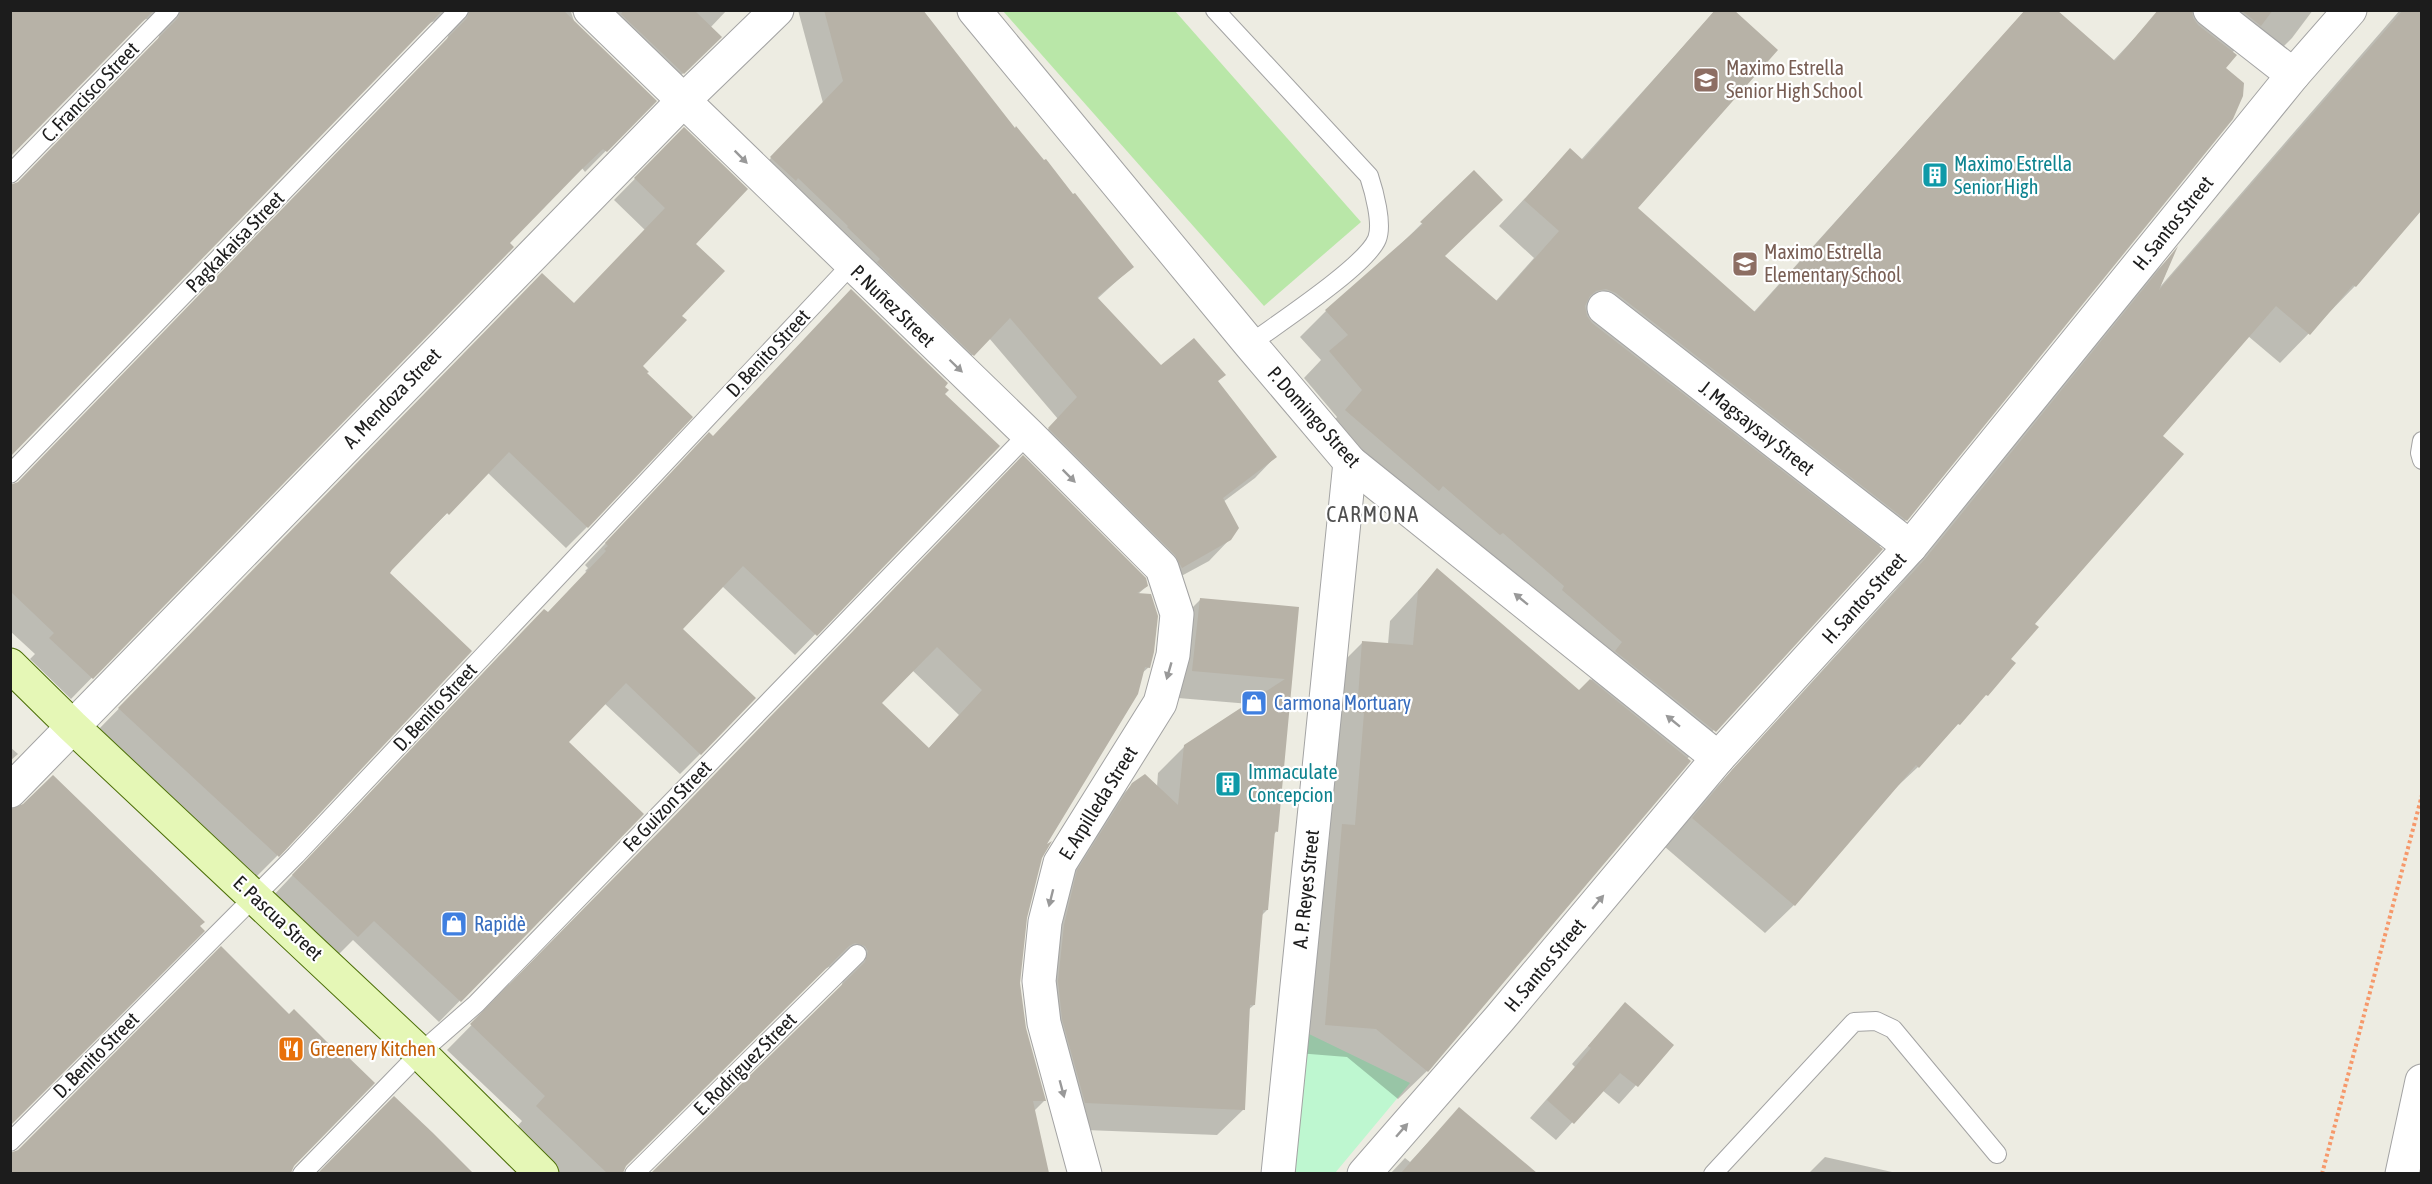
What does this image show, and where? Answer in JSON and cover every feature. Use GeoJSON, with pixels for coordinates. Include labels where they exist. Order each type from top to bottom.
{"type":"FeatureCollection","features":[{"type":"Feature","properties":{"kind":"street","name":"P. Nuñez Street"},"geometry":{"type":"LineString","coordinates":[[590,10],[1028,434],[1162,567],[1177,614]]}},
{"type":"Feature","properties":{"kind":"street","name":"A. Mendoza Street"},"geometry":{"type":"LineString","coordinates":[[10,791],[683,100],[777,10]]}},
{"type":"Feature","properties":{"kind":"street","name":"P. Domingo Street"},"geometry":{"type":"LineString","coordinates":[[974,10],[1250,345],[1350,462],[1718,758]]}},
{"type":"Feature","properties":{"kind":"street"},"geometry":{"type":"LineString","coordinates":[[2210,10],[2293,75]]}},
{"type":"Feature","properties":{"kind":"street","name":"H. Santos Street"},"geometry":{"type":"LineString","coordinates":[[1364,1173],[1500,1018],[1718,758],[1910,547],[2293,75],[2350,10]]}},
{"type":"Feature","properties":{"kind":"street","name":"J. Magsaysay Street"},"geometry":{"type":"LineString","coordinates":[[1604,308],[1910,547]]}},
{"type":"Feature","properties":{"kind":"street","name":"A. P. Reyes Street"},"geometry":{"type":"LineString","coordinates":[[1278,1173],[1350,462]]}},
{"type":"Feature","properties":{"kind":"street","name":"E. Arpilleda Street"},"geometry":{"type":"LineString","coordinates":[[1085,1173],[1044,1023],[1039,981],[1045,922],[1060,863],[1160,704],[1173,655],[1177,614]]}},
{"type":"Feature","properties":{"kind":"street","name":"E. Pascua Street"},"geometry":{"type":"LineString","coordinates":[[10,665],[420,1053],[542,1173]]}},
{"type":"Feature","properties":{"kind":"street"},"geometry":{"type":"LineString","coordinates":[[2402,1173],[2421,1081]]}},
{"type":"Feature","properties":{"kind":"lane","name":"C. Francisco Street"},"geometry":{"type":"LineString","coordinates":[[10,174],[170,10]]}},
{"type":"Feature","properties":{"kind":"lane","name":"Pagkakaisa Street"},"geometry":{"type":"LineString","coordinates":[[10,474],[459,10]]}},
{"type":"Feature","properties":{"kind":"lane"},"geometry":{"type":"LineString","coordinates":[[1215,10],[1369,176],[1378,204],[1378,238],[1357,264],[1250,345]]}},
{"type":"Feature","properties":{"kind":"lane","name":"D. Benito Street"},"geometry":{"type":"LineString","coordinates":[[10,1142],[304,846],[851,265]]}},
{"type":"Feature","properties":{"kind":"lane","name":"Fe Guizon Street"},"geometry":{"type":"LineString","coordinates":[[302,1173],[420,1053],[476,1004],[1028,434]]}},
{"type":"Feature","properties":{"kind":"lane"},"geometry":{"type":"LineString","coordinates":[[2421,441],[2421,460]]}},
{"type":"Feature","properties":{"kind":"lane","name":"E. Rodriguez Street"},"geometry":{"type":"LineString","coordinates":[[634,1173],[857,954]]}},
{"type":"Feature","properties":{"kind":"lane"},"geometry":{"type":"LineString","coordinates":[[1713,1173],[1854,1022],[1876,1021],[1893,1029],[1997,1154]]}},
{"type":"Feature","properties":{"kind":"path"},"geometry":{"type":"LineString","coordinates":[[2322,1173],[2421,795]]}},
{"type":"Feature","properties":{"kind":"green space"},"geometry":{"type":"Polygon","coordinates":[[[1003,11],[1175,11],[1361,222],[1264,306],[1003,11]]]}},
{"type":"Feature","properties":{"kind":"green space"},"geometry":{"type":"Polygon","coordinates":[[[1309,1034],[1410,1083],[1335,1173],[1290,1174],[1309,1034]]]}},
{"type":"Feature","properties":{"kind":"building"},"geometry":{"type":"Polygon","coordinates":[[[10,10],[154,10],[10,157],[10,10]]]}},
{"type":"Feature","properties":{"kind":"building"},"geometry":{"type":"Polygon","coordinates":[[[181,10],[443,10],[10,457],[10,185],[18,182],[178,18],[181,10]]]}},
{"type":"Feature","properties":{"kind":"building"},"geometry":{"type":"Polygon","coordinates":[[[470,10],[563,10],[657,101],[607,152],[603,149],[581,170],[510,243],[514,247],[93,679],[49,638],[54,633],[10,591],[10,485],[18,482],[467,18],[470,10]]]}},
{"type":"Feature","properties":{"kind":"building"},"geometry":{"type":"Polygon","coordinates":[[[624,10],[694,10],[722,37],[684,74],[621,14],[624,10]]]}},
{"type":"Feature","properties":{"kind":"building"},"geometry":{"type":"Polygon","coordinates":[[[824,10],[923,10],[1015,128],[1016,126],[1044,160],[1046,159],[1134,267],[1097,297],[1161,365],[1194,338],[1226,375],[1218,381],[1277,457],[1223,498],[1239,528],[1231,540],[1182,568],[1175,555],[1048,428],[1077,397],[1010,318],[974,356],[877,262],[880,259],[848,226],[798,178],[796,181],[770,157],[843,81],[824,10]]]}},
{"type":"Feature","properties":{"kind":"building"},"geometry":{"type":"Polygon","coordinates":[[[1715,10],[1734,10],[1778,50],[1638,208],[1755,312],[2025,10],[2057,10],[2115,61],[2158,10],[2192,10],[2193,18],[2198,25],[2237,55],[2226,68],[2244,83],[2243,96],[2233,119],[1907,521],[1616,293],[1606,289],[1596,291],[1590,296],[1585,306],[1587,316],[1592,323],[1883,549],[1716,732],[1615,651],[1622,642],[1562,590],[1564,586],[1503,533],[1500,535],[1443,486],[1439,491],[1345,410],[1362,390],[1329,351],[1348,335],[1325,310],[1423,224],[1420,222],[1474,170],[1503,200],[1445,256],[1497,301],[1559,231],[1524,200],[1570,148],[1583,160],[1715,10]]]}},
{"type":"Feature","properties":{"kind":"building"},"geometry":{"type":"Polygon","coordinates":[[[2241,10],[2273,10],[2261,26],[2241,10]]]}},
{"type":"Feature","properties":{"kind":"building"},"geometry":{"type":"Polygon","coordinates":[[[2403,10],[2421,10],[2421,211],[2356,287],[2353,285],[2310,335],[2276,306],[2163,436],[2184,454],[2035,624],[2039,627],[2011,659],[2016,663],[1988,696],[1986,695],[1960,725],[1958,724],[1919,768],[1916,765],[1795,906],[1692,818],[1732,770],[1925,559],[2178,246],[2159,290],[2403,10]]]}},
{"type":"Feature","properties":{"kind":"building"},"geometry":{"type":"Polygon","coordinates":[[[684,127],[748,189],[696,244],[725,271],[682,316],[687,320],[643,366],[649,372],[647,373],[693,417],[588,528],[509,452],[392,570],[390,573],[472,651],[279,857],[118,708],[542,273],[574,303],[665,208],[634,178],[684,127]]]}},
{"type":"Feature","properties":{"kind":"building"},"geometry":{"type":"Polygon","coordinates":[[[851,289],[948,383],[945,387],[949,390],[945,394],[1000,446],[817,636],[743,566],[683,629],[756,698],[701,755],[626,683],[569,742],[644,814],[461,1002],[374,921],[358,937],[292,875],[544,609],[548,612],[606,551],[604,549],[608,546],[605,543],[709,432],[713,436],[851,289]]]}},
{"type":"Feature","properties":{"kind":"building"},"geometry":{"type":"Polygon","coordinates":[[[1023,455],[1146,578],[1148,586],[1137,593],[1151,594],[1158,616],[1150,668],[1145,667],[1138,694],[1047,844],[1052,841],[1042,858],[1027,918],[1020,983],[1026,1028],[1046,1101],[1033,1101],[1049,1173],[651,1173],[865,962],[868,951],[865,946],[855,943],[849,946],[626,1166],[623,1173],[607,1173],[536,1106],[545,1096],[470,1024],[1023,455]],[[937,647],[882,703],[929,748],[982,690],[937,647]]]}},
{"type":"Feature","properties":{"kind":"building"},"geometry":{"type":"Polygon","coordinates":[[[1437,568],[1579,690],[1590,679],[1691,761],[1428,1072],[1376,1029],[1325,1025],[1342,824],[1355,825],[1364,713],[1357,712],[1362,641],[1413,645],[1418,591],[1437,568]]]}},
{"type":"Feature","properties":{"kind":"building"},"geometry":{"type":"Polygon","coordinates":[[[1200,598],[1299,607],[1278,832],[1275,831],[1268,910],[1263,910],[1255,1005],[1250,1005],[1245,1110],[1085,1103],[1062,1019],[1058,981],[1064,925],[1077,870],[1132,783],[1145,774],[1178,805],[1184,745],[1285,679],[1192,671],[1200,598]]]}},
{"type":"Feature","properties":{"kind":"building"},"geometry":{"type":"Polygon","coordinates":[[[53,775],[205,922],[200,926],[205,931],[10,1126],[10,809],[23,804],[53,775]]]}},
{"type":"Feature","properties":{"kind":"building"},"geometry":{"type":"Polygon","coordinates":[[[221,946],[289,1014],[294,1009],[339,1054],[342,1051],[375,1083],[294,1166],[291,1173],[10,1173],[10,1153],[18,1150],[221,946]]]}},
{"type":"Feature","properties":{"kind":"building"},"geometry":{"type":"Polygon","coordinates":[[[1625,1002],[1674,1045],[1638,1087],[1620,1073],[1574,1124],[1547,1100],[1591,1048],[1588,1046],[1625,1002]]]}},
{"type":"Feature","properties":{"kind":"building"},"geometry":{"type":"Polygon","coordinates":[[[394,1096],[433,1133],[473,1173],[318,1173],[394,1096]]]}},
{"type":"Feature","properties":{"kind":"building"},"geometry":{"type":"Polygon","coordinates":[[[1459,1107],[1537,1173],[1401,1173],[1459,1107]]]}},
{"type":"Feature","properties":{"kind":"place","name":"Maximo Estrella Senior High School"},"geometry":{"type":"Point","coordinates":[1706,80]}},
{"type":"Feature","properties":{"kind":"place","name":"Maximo Estrella Senior High"},"geometry":{"type":"Point","coordinates":[1935,175]}},
{"type":"Feature","properties":{"kind":"place","name":"Maximo Estrella Elementary School"},"geometry":{"type":"Point","coordinates":[1745,264]}},
{"type":"Feature","properties":{"kind":"place","name":"Carmona Mortuary"},"geometry":{"type":"Point","coordinates":[1254,703]}},
{"type":"Feature","properties":{"kind":"place","name":"Immaculate Concepcion"},"geometry":{"type":"Point","coordinates":[1228,784]}},
{"type":"Feature","properties":{"kind":"place","name":"Rapidè"},"geometry":{"type":"Point","coordinates":[454,924]}},
{"type":"Feature","properties":{"kind":"place","name":"Greenery Kitchen"},"geometry":{"type":"Point","coordinates":[291,1049]}},
{"type":"Feature","properties":{"kind":"district","name":"CARMONA"},"geometry":{"type":"Point","coordinates":[1373,514]}}]}
